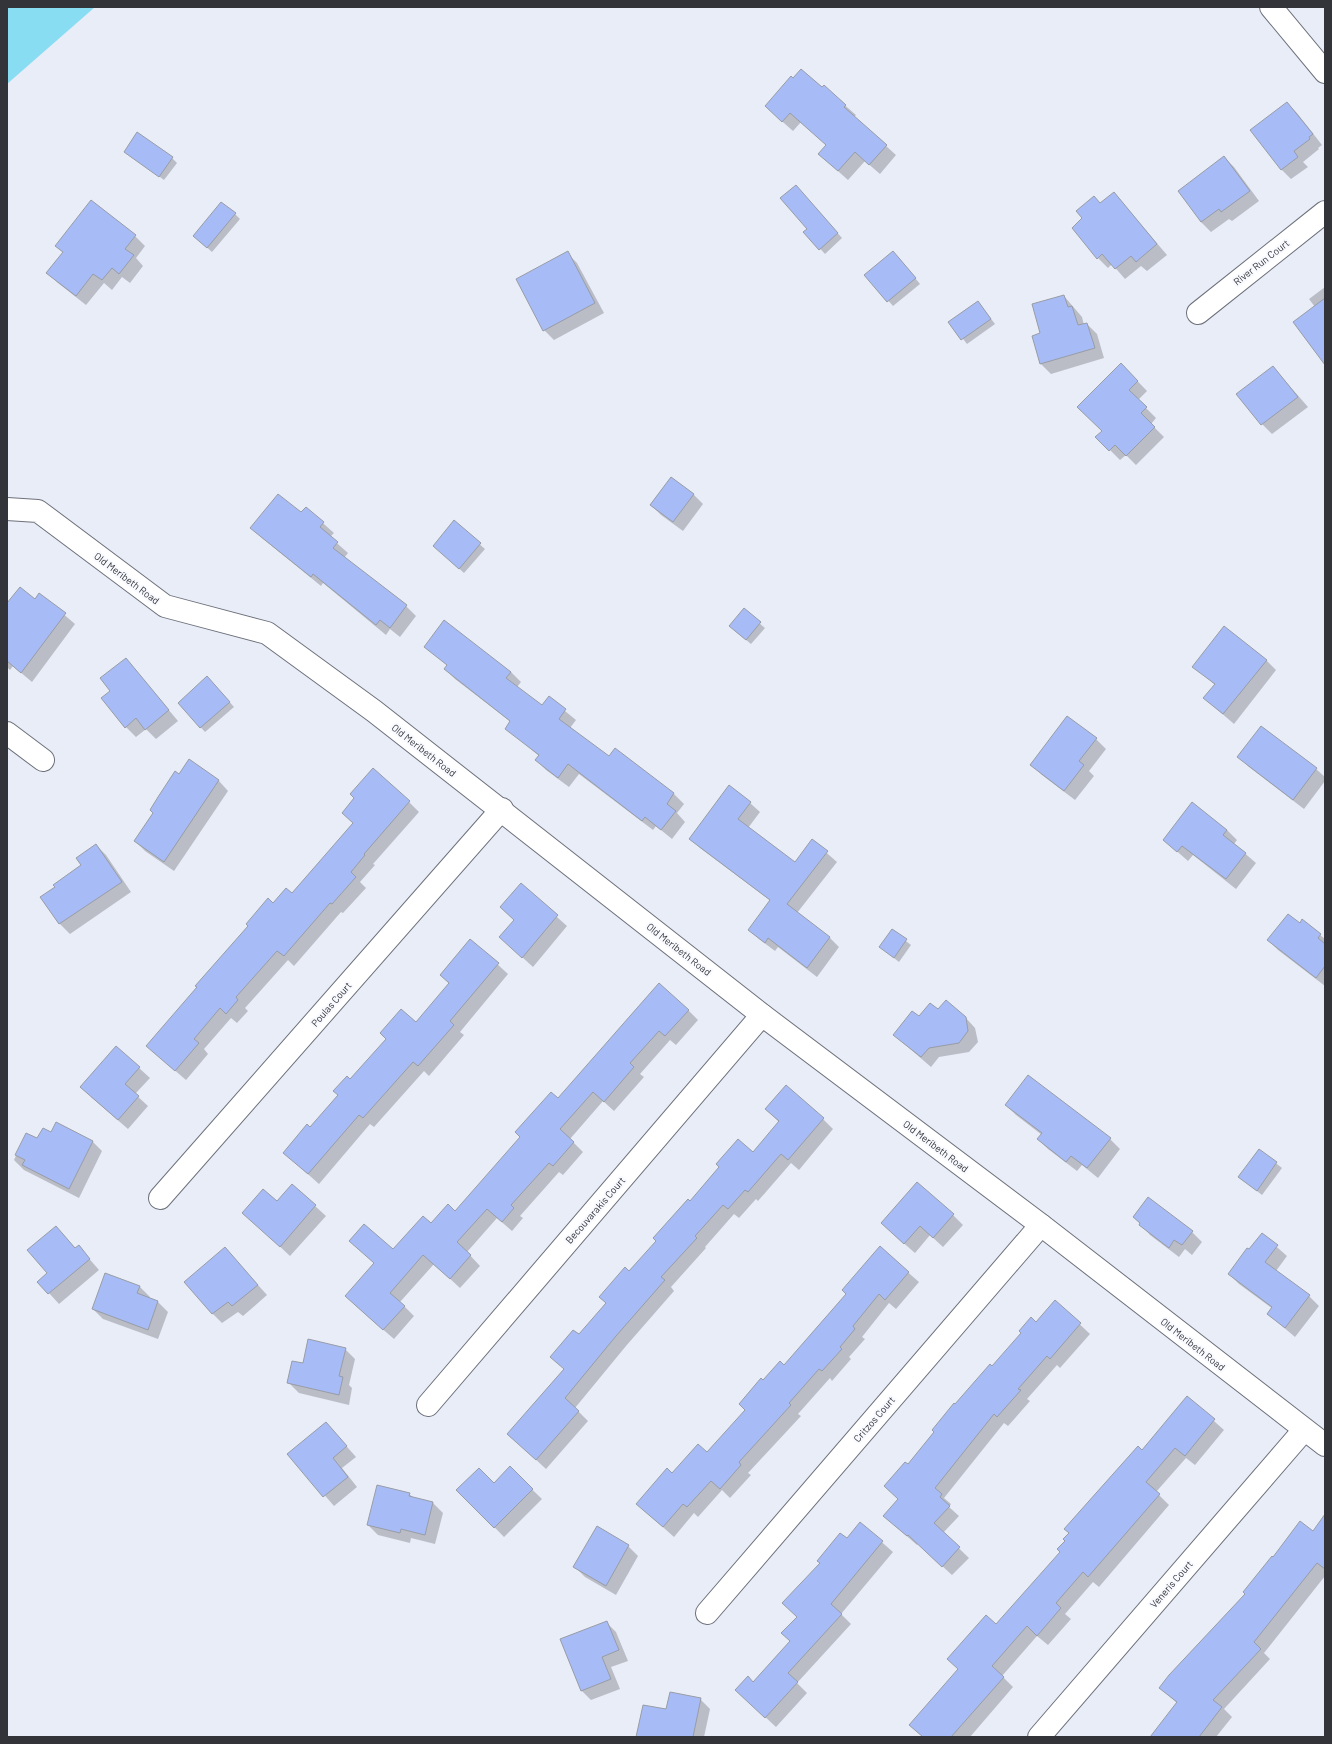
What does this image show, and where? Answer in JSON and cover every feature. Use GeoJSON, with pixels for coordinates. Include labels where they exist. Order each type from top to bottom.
{"type":"FeatureCollection","features":[{"type":"Feature","properties":{"kind":"street"},"geometry":{"type":"LineString","coordinates":[[1271,7],[1325,72]]}},
{"type":"Feature","properties":{"kind":"street","name":"River Run Court"},"geometry":{"type":"LineString","coordinates":[[1198,313],[1325,212]]}},
{"type":"Feature","properties":{"kind":"street","name":"Old Meribeth Road"},"geometry":{"type":"LineString","coordinates":[[7,509],[38,511],[165,606],[267,633],[374,711],[502,809],[762,1015],[1041,1226],[1325,1445]]}},
{"type":"Feature","properties":{"kind":"street"},"geometry":{"type":"LineString","coordinates":[[7,733],[43,760]]}},
{"type":"Feature","properties":{"kind":"street","name":"Poulas Court"},"geometry":{"type":"LineString","coordinates":[[160,1198],[502,809]]}},
{"type":"Feature","properties":{"kind":"street","name":"Becouvarakis Court"},"geometry":{"type":"LineString","coordinates":[[428,1405],[762,1015]]}},
{"type":"Feature","properties":{"kind":"street","name":"Critzos Court"},"geometry":{"type":"LineString","coordinates":[[707,1613],[1041,1226]]}},
{"type":"Feature","properties":{"kind":"street","name":"Veneris Court"},"geometry":{"type":"LineString","coordinates":[[1039,1737],[1304,1430]]}},
{"type":"Feature","properties":{"kind":"water"},"geometry":{"type":"Polygon","coordinates":[[[7,7],[95,7],[7,84],[7,7]]]}},
{"type":"Feature","properties":{"kind":"building"},"geometry":{"type":"Polygon","coordinates":[[[801,69],[822,87],[824,85],[846,105],[844,107],[887,145],[869,165],[855,152],[838,171],[818,154],[826,145],[790,113],[782,122],[765,106],[791,76],[793,78],[801,69]]]}},
{"type":"Feature","properties":{"kind":"building"},"geometry":{"type":"Polygon","coordinates":[[[1287,102],[1313,134],[1309,137],[1310,139],[1294,151],[1298,157],[1281,170],[1250,130],[1287,102]]]}},
{"type":"Feature","properties":{"kind":"building"},"geometry":{"type":"Polygon","coordinates":[[[137,132],[173,157],[159,177],[124,152],[137,132]]]}},
{"type":"Feature","properties":{"kind":"building"},"geometry":{"type":"Polygon","coordinates":[[[1224,156],[1250,191],[1221,212],[1219,209],[1201,222],[1178,191],[1224,156]]]}},
{"type":"Feature","properties":{"kind":"building"},"geometry":{"type":"Polygon","coordinates":[[[796,185],[838,233],[819,250],[803,232],[807,229],[780,198],[796,185]]]}},
{"type":"Feature","properties":{"kind":"building"},"geometry":{"type":"Polygon","coordinates":[[[1114,192],[1157,244],[1136,262],[1131,256],[1115,269],[1102,254],[1097,259],[1072,228],[1082,218],[1076,211],[1094,196],[1100,203],[1114,192]]]}},
{"type":"Feature","properties":{"kind":"building"},"geometry":{"type":"Polygon","coordinates":[[[91,200],[136,235],[125,249],[134,255],[119,274],[112,268],[102,280],[93,274],[76,296],[46,273],[63,252],[55,246],[91,200]]]}},
{"type":"Feature","properties":{"kind":"building"},"geometry":{"type":"Polygon","coordinates":[[[221,202],[236,213],[207,248],[193,236],[221,202]]]}},
{"type":"Feature","properties":{"kind":"building"},"geometry":{"type":"Polygon","coordinates":[[[568,251],[595,303],[543,331],[516,279],[568,251]]]}},
{"type":"Feature","properties":{"kind":"building"},"geometry":{"type":"Polygon","coordinates":[[[893,251],[916,278],[887,302],[864,275],[893,251]]]}},
{"type":"Feature","properties":{"kind":"building"},"geometry":{"type":"Polygon","coordinates":[[[1064,295],[1068,307],[1072,306],[1078,325],[1087,323],[1095,348],[1040,364],[1032,336],[1040,333],[1032,304],[1064,295]]]}},
{"type":"Feature","properties":{"kind":"building"},"geometry":{"type":"Polygon","coordinates":[[[1325,298],[1325,365],[1293,322],[1325,298]]]}},
{"type":"Feature","properties":{"kind":"building"},"geometry":{"type":"Polygon","coordinates":[[[978,301],[991,319],[961,340],[948,322],[978,301]]]}},
{"type":"Feature","properties":{"kind":"building"},"geometry":{"type":"Polygon","coordinates":[[[1121,363],[1138,381],[1129,390],[1147,407],[1141,413],[1155,427],[1126,456],[1115,445],[1109,451],[1095,437],[1102,431],[1077,407],[1121,363]]]}},
{"type":"Feature","properties":{"kind":"building"},"geometry":{"type":"Polygon","coordinates":[[[1273,366],[1298,397],[1261,425],[1236,394],[1273,366]]]}},
{"type":"Feature","properties":{"kind":"building"},"geometry":{"type":"Polygon","coordinates":[[[671,477],[694,494],[673,522],[650,505],[671,477]]]}},
{"type":"Feature","properties":{"kind":"building"},"geometry":{"type":"Polygon","coordinates":[[[278,494],[301,512],[306,507],[324,522],[320,527],[338,542],[333,548],[407,605],[390,628],[380,620],[376,625],[313,574],[311,577],[250,528],[278,494]]]}},
{"type":"Feature","properties":{"kind":"building"},"geometry":{"type":"Polygon","coordinates":[[[454,520],[481,543],[459,569],[433,546],[454,520]]]}},
{"type":"Feature","properties":{"kind":"building"},"geometry":{"type":"Polygon","coordinates":[[[20,587],[35,599],[39,593],[66,613],[21,673],[7,661],[7,603],[20,587]]]}},
{"type":"Feature","properties":{"kind":"building"},"geometry":{"type":"Polygon","coordinates":[[[744,608],[761,622],[746,640],[729,626],[744,608]]]}},
{"type":"Feature","properties":{"kind":"building"},"geometry":{"type":"Polygon","coordinates":[[[444,620],[511,672],[506,678],[542,705],[549,696],[566,709],[559,719],[609,756],[615,748],[674,793],[667,804],[676,811],[661,830],[645,817],[642,821],[568,764],[558,778],[535,760],[539,755],[505,729],[510,721],[444,669],[447,665],[424,647],[444,620]]]}},
{"type":"Feature","properties":{"kind":"building"},"geometry":{"type":"Polygon","coordinates":[[[1224,626],[1267,660],[1223,714],[1203,698],[1215,684],[1192,667],[1224,626]]]}},
{"type":"Feature","properties":{"kind":"building"},"geometry":{"type":"Polygon","coordinates":[[[126,658],[169,710],[145,730],[136,718],[125,728],[101,698],[110,691],[100,678],[126,658]]]}},
{"type":"Feature","properties":{"kind":"building"},"geometry":{"type":"Polygon","coordinates":[[[207,676],[230,702],[200,728],[178,703],[207,676]]]}},
{"type":"Feature","properties":{"kind":"building"},"geometry":{"type":"Polygon","coordinates":[[[1067,716],[1097,738],[1079,761],[1084,765],[1064,791],[1030,765],[1067,716]]]}},
{"type":"Feature","properties":{"kind":"building"},"geometry":{"type":"Polygon","coordinates":[[[1261,726],[1317,768],[1293,800],[1237,757],[1261,726]]]}},
{"type":"Feature","properties":{"kind":"building"},"geometry":{"type":"Polygon","coordinates":[[[189,759],[219,780],[164,862],[134,841],[153,813],[150,810],[175,771],[179,774],[189,759]]]}},
{"type":"Feature","properties":{"kind":"building"},"geometry":{"type":"Polygon","coordinates":[[[373,768],[410,801],[364,854],[365,855],[351,872],[356,877],[332,904],[330,903],[284,956],[277,951],[236,997],[238,1000],[226,1014],[220,1008],[194,1039],[199,1043],[175,1071],[146,1046],[197,987],[195,986],[248,926],[246,924],[268,898],[273,903],[286,888],[292,893],[353,823],[342,813],[354,798],[350,794],[373,768]]]}},
{"type":"Feature","properties":{"kind":"building"},"geometry":{"type":"Polygon","coordinates":[[[729,785],[751,802],[738,819],[795,862],[812,839],[828,851],[787,904],[830,937],[807,968],[768,938],[765,943],[748,930],[770,900],[689,839],[729,785]]]}},
{"type":"Feature","properties":{"kind":"building"},"geometry":{"type":"Polygon","coordinates":[[[1192,802],[1227,830],[1223,835],[1246,853],[1226,879],[1182,846],[1177,852],[1163,840],[1192,802]]]}},
{"type":"Feature","properties":{"kind":"building"},"geometry":{"type":"Polygon","coordinates":[[[96,844],[122,882],[59,924],[40,897],[55,887],[53,885],[81,865],[76,858],[96,844]]]}},
{"type":"Feature","properties":{"kind":"building"},"geometry":{"type":"Polygon","coordinates":[[[521,883],[558,915],[522,958],[499,937],[514,920],[500,907],[521,883]]]}},
{"type":"Feature","properties":{"kind":"building"},"geometry":{"type":"Polygon","coordinates":[[[1288,914],[1300,923],[1302,919],[1321,934],[1318,938],[1325,944],[1325,966],[1316,978],[1267,940],[1288,914]]]}},
{"type":"Feature","properties":{"kind":"building"},"geometry":{"type":"Polygon","coordinates":[[[892,929],[907,939],[894,958],[879,947],[892,929]]]}},
{"type":"Feature","properties":{"kind":"building"},"geometry":{"type":"Polygon","coordinates":[[[470,939],[499,963],[450,1021],[454,1025],[418,1066],[413,1062],[363,1118],[359,1115],[308,1174],[283,1153],[307,1124],[310,1127],[338,1095],[333,1091],[347,1076],[350,1079],[386,1039],[380,1033],[401,1009],[416,1022],[449,983],[440,975],[470,939]]]}},
{"type":"Feature","properties":{"kind":"building"},"geometry":{"type":"Polygon","coordinates":[[[659,983],[689,1010],[665,1036],[659,1031],[630,1063],[634,1067],[604,1102],[593,1092],[560,1129],[574,1142],[553,1166],[549,1163],[511,1205],[514,1208],[502,1222],[487,1209],[457,1242],[471,1255],[450,1279],[423,1255],[390,1293],[405,1306],[383,1330],[345,1296],[374,1263],[349,1241],[364,1224],[393,1249],[423,1216],[431,1223],[448,1204],[455,1211],[520,1137],[515,1132],[551,1092],[558,1098],[659,983]]]}},
{"type":"Feature","properties":{"kind":"building"},"geometry":{"type":"Polygon","coordinates":[[[946,1000],[966,1017],[968,1031],[959,1043],[929,1048],[921,1057],[893,1035],[912,1011],[919,1016],[930,1003],[938,1009],[946,1000]]]}},
{"type":"Feature","properties":{"kind":"building"},"geometry":{"type":"Polygon","coordinates":[[[116,1046],[140,1067],[125,1084],[139,1096],[118,1120],[80,1087],[116,1046]]]}},
{"type":"Feature","properties":{"kind":"building"},"geometry":{"type":"Polygon","coordinates":[[[1028,1075],[1111,1138],[1087,1168],[1071,1156],[1066,1162],[1037,1139],[1042,1133],[1005,1105],[1028,1075]]]}},
{"type":"Feature","properties":{"kind":"building"},"geometry":{"type":"Polygon","coordinates":[[[786,1085],[824,1118],[788,1160],[781,1154],[748,1192],[745,1190],[728,1209],[723,1205],[695,1236],[697,1238],[661,1277],[665,1280],[565,1398],[579,1411],[536,1460],[507,1434],[564,1369],[550,1357],[573,1330],[579,1334],[606,1303],[599,1297],[625,1267],[629,1271],[656,1241],[653,1238],[688,1199],[690,1201],[719,1167],[716,1164],[738,1139],[753,1152],[779,1121],[765,1109],[786,1085]]]}},
{"type":"Feature","properties":{"kind":"building"},"geometry":{"type":"Polygon","coordinates":[[[56,1122],[93,1141],[69,1189],[22,1165],[25,1160],[15,1155],[26,1133],[37,1138],[43,1128],[51,1132],[56,1122]]]}},
{"type":"Feature","properties":{"kind":"building"},"geometry":{"type":"Polygon","coordinates":[[[1259,1149],[1277,1162],[1257,1191],[1238,1177],[1259,1149]]]}},
{"type":"Feature","properties":{"kind":"building"},"geometry":{"type":"Polygon","coordinates":[[[917,1182],[954,1214],[933,1238],[920,1226],[904,1244],[881,1223],[917,1182]]]}},
{"type":"Feature","properties":{"kind":"building"},"geometry":{"type":"Polygon","coordinates":[[[292,1184],[316,1205],[280,1247],[242,1213],[263,1189],[277,1201],[292,1184]]]}},
{"type":"Feature","properties":{"kind":"building"},"geometry":{"type":"Polygon","coordinates":[[[1148,1197],[1193,1231],[1182,1245],[1174,1240],[1169,1248],[1139,1225],[1140,1223],[1133,1217],[1148,1197]]]}},
{"type":"Feature","properties":{"kind":"building"},"geometry":{"type":"Polygon","coordinates":[[[56,1226],[75,1248],[79,1245],[90,1259],[48,1294],[37,1282],[47,1273],[27,1250],[56,1226]]]}},
{"type":"Feature","properties":{"kind":"building"},"geometry":{"type":"Polygon","coordinates":[[[1262,1233],[1278,1245],[1265,1262],[1310,1295],[1285,1328],[1267,1314],[1272,1307],[1228,1274],[1247,1248],[1249,1249],[1262,1233]]]}},
{"type":"Feature","properties":{"kind":"building"},"geometry":{"type":"Polygon","coordinates":[[[880,1246],[909,1272],[885,1300],[879,1294],[853,1326],[855,1329],[840,1347],[842,1349],[822,1371],[819,1369],[789,1403],[791,1405],[739,1462],[741,1465],[720,1489],[711,1481],[687,1507],[683,1504],[663,1527],[636,1504],[667,1468],[672,1473],[698,1444],[707,1452],[745,1410],[739,1404],[761,1378],[763,1380],[780,1361],[784,1365],[846,1294],[842,1290],[880,1246]]]}},
{"type":"Feature","properties":{"kind":"building"},"geometry":{"type":"Polygon","coordinates":[[[225,1247],[258,1285],[232,1306],[228,1302],[212,1314],[184,1282],[225,1247]]]}},
{"type":"Feature","properties":{"kind":"building"},"geometry":{"type":"Polygon","coordinates":[[[105,1273],[140,1286],[137,1293],[158,1301],[148,1330],[92,1309],[105,1273]]]}},
{"type":"Feature","properties":{"kind":"building"},"geometry":{"type":"Polygon","coordinates":[[[1055,1300],[1081,1323],[1050,1359],[1047,1356],[1018,1389],[1021,1390],[997,1417],[994,1414],[935,1488],[942,1494],[940,1497],[950,1506],[934,1523],[960,1547],[942,1567],[908,1535],[907,1536],[883,1516],[898,1499],[884,1486],[905,1462],[908,1464],[934,1432],[932,1430],[954,1403],[955,1404],[990,1364],[992,1366],[1021,1333],[1019,1331],[1031,1317],[1036,1322],[1055,1300]]]}},
{"type":"Feature","properties":{"kind":"building"},"geometry":{"type":"Polygon","coordinates":[[[308,1339],[346,1348],[339,1376],[343,1377],[339,1395],[287,1383],[292,1361],[303,1363],[308,1339]]]}},
{"type":"Feature","properties":{"kind":"building"},"geometry":{"type":"Polygon","coordinates":[[[1187,1396],[1215,1419],[1185,1456],[1175,1448],[1146,1482],[1160,1494],[1088,1577],[1083,1572],[1056,1603],[1061,1608],[1037,1636],[1027,1626],[992,1666],[1004,1677],[951,1737],[923,1737],[909,1725],[958,1669],[947,1659],[986,1615],[996,1624],[1060,1552],[1057,1549],[1065,1541],[1063,1539],[1069,1533],[1064,1529],[1138,1446],[1142,1450],[1187,1396]]]}},
{"type":"Feature","properties":{"kind":"building"},"geometry":{"type":"Polygon","coordinates":[[[326,1422],[347,1446],[333,1458],[348,1477],[323,1497],[287,1454],[326,1422]]]}},
{"type":"Feature","properties":{"kind":"building"},"geometry":{"type":"Polygon","coordinates":[[[510,1466],[533,1489],[494,1528],[456,1490],[479,1468],[494,1483],[510,1466]]]}},
{"type":"Feature","properties":{"kind":"building"},"geometry":{"type":"Polygon","coordinates":[[[377,1485],[410,1493],[409,1496],[433,1502],[425,1535],[401,1529],[400,1533],[367,1525],[377,1485]]]}},
{"type":"Feature","properties":{"kind":"building"},"geometry":{"type":"Polygon","coordinates":[[[1325,1514],[1325,1569],[1317,1563],[1254,1642],[1261,1649],[1213,1700],[1222,1707],[1199,1737],[1150,1737],[1177,1702],[1159,1688],[1169,1675],[1245,1594],[1243,1592],[1272,1556],[1273,1557],[1300,1521],[1313,1531],[1325,1514]]]}},
{"type":"Feature","properties":{"kind":"building"},"geometry":{"type":"Polygon","coordinates":[[[860,1522],[883,1541],[831,1604],[842,1614],[788,1673],[798,1682],[765,1718],[735,1690],[748,1676],[753,1682],[790,1641],[781,1633],[797,1617],[782,1603],[820,1563],[817,1561],[840,1533],[847,1538],[860,1522]]]}},
{"type":"Feature","properties":{"kind":"building"},"geometry":{"type":"Polygon","coordinates":[[[597,1526],[629,1545],[606,1586],[573,1567],[597,1526]]]}},
{"type":"Feature","properties":{"kind":"building"},"geometry":{"type":"Polygon","coordinates":[[[607,1621],[619,1650],[602,1657],[611,1679],[581,1691],[560,1639],[607,1621]]]}},
{"type":"Feature","properties":{"kind":"building"},"geometry":{"type":"Polygon","coordinates":[[[670,1692],[701,1698],[693,1737],[636,1737],[643,1705],[666,1709],[670,1692]]]}}]}
